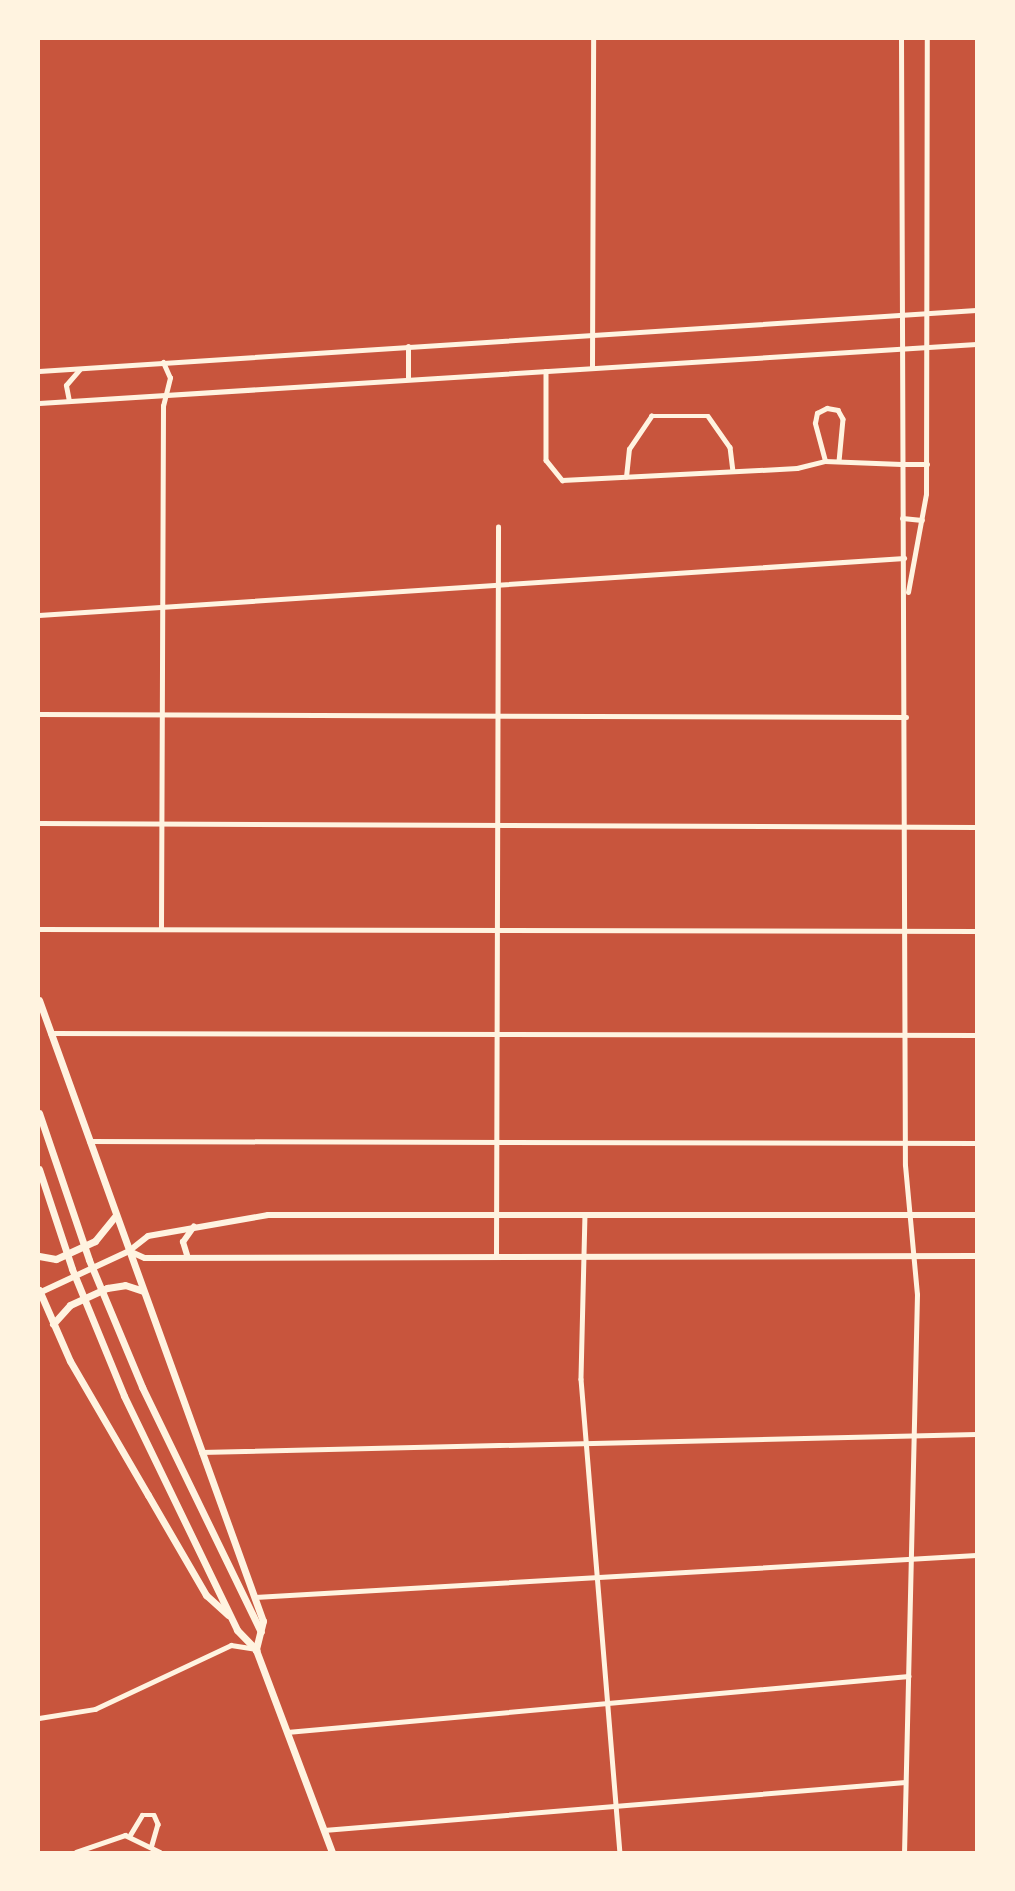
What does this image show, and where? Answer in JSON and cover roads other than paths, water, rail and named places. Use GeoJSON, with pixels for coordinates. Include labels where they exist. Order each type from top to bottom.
{"type":"FeatureCollection","features":[{"type":"Feature","properties":{"kind":"main road"},"geometry":{"type":"LineString","coordinates":[[39,1000],[255,1597],[261,1632],[256,1650]]}},
{"type":"Feature","properties":{"kind":"main road"},"geometry":{"type":"LineString","coordinates":[[39,1113],[88,1260],[142,1387],[261,1632]]}},
{"type":"Feature","properties":{"kind":"main road"},"geometry":{"type":"LineString","coordinates":[[39,1168],[72,1269],[124,1396],[232,1619]]}},
{"type":"Feature","properties":{"kind":"main road"},"geometry":{"type":"LineString","coordinates":[[332,1852],[256,1650],[232,1619],[206,1595],[53,1324],[39,1292],[129,1251],[148,1236],[195,1225],[290,1214],[976,1215]]}},
{"type":"Feature","properties":{"kind":"main road"},"geometry":{"type":"LineString","coordinates":[[41,1257],[60,1257],[106,1232],[116,1215]]}},
{"type":"Feature","properties":{"kind":"main road"},"geometry":{"type":"LineString","coordinates":[[187,1254],[183,1242],[195,1225]]}},
{"type":"Feature","properties":{"kind":"main road"},"geometry":{"type":"LineString","coordinates":[[129,1251],[145,1257],[187,1254],[976,1256]]}},
{"type":"Feature","properties":{"kind":"main road"},"geometry":{"type":"LineString","coordinates":[[53,1324],[61,1312],[107,1288],[125,1285],[143,1291]]}},
{"type":"Feature","properties":{"kind":"street"},"geometry":{"type":"LineString","coordinates":[[592,367],[593,39]]}},
{"type":"Feature","properties":{"kind":"street"},"geometry":{"type":"LineString","coordinates":[[901,39],[901,464],[907,600],[904,1143],[914,1256],[913,1435],[904,1852]]}},
{"type":"Feature","properties":{"kind":"street"},"geometry":{"type":"LineString","coordinates":[[907,600],[922,520],[927,464],[927,39]]}},
{"type":"Feature","properties":{"kind":"street"},"geometry":{"type":"LineString","coordinates":[[39,371],[900,314],[928,310],[976,310]]}},
{"type":"Feature","properties":{"kind":"street"},"geometry":{"type":"LineString","coordinates":[[39,403],[928,344],[976,344]]}},
{"type":"Feature","properties":{"kind":"street"},"geometry":{"type":"LineString","coordinates":[[408,346],[408,379]]}},
{"type":"Feature","properties":{"kind":"street"},"geometry":{"type":"LineString","coordinates":[[161,929],[163,394],[170,378],[164,362]]}},
{"type":"Feature","properties":{"kind":"street"},"geometry":{"type":"LineString","coordinates":[[69,401],[66,385],[81,368]]}},
{"type":"Feature","properties":{"kind":"street"},"geometry":{"type":"LineString","coordinates":[[546,371],[548,469],[572,482],[733,470],[797,468],[839,460],[927,464]]}},
{"type":"Feature","properties":{"kind":"street"},"geometry":{"type":"LineString","coordinates":[[825,461],[815,423],[817,413],[827,408],[838,410],[843,418],[839,460]]}},
{"type":"Feature","properties":{"kind":"street"},"geometry":{"type":"LineString","coordinates":[[626,477],[629,449],[651,416],[708,416],[730,447],[733,470]]}},
{"type":"Feature","properties":{"kind":"street"},"geometry":{"type":"LineString","coordinates":[[902,518],[922,520]]}},
{"type":"Feature","properties":{"kind":"street"},"geometry":{"type":"LineString","coordinates":[[496,1255],[498,527]]}},
{"type":"Feature","properties":{"kind":"street"},"geometry":{"type":"LineString","coordinates":[[39,615],[904,558]]}},
{"type":"Feature","properties":{"kind":"street"},"geometry":{"type":"LineString","coordinates":[[39,714],[906,717]]}},
{"type":"Feature","properties":{"kind":"street"},"geometry":{"type":"LineString","coordinates":[[39,823],[976,827]]}},
{"type":"Feature","properties":{"kind":"street"},"geometry":{"type":"LineString","coordinates":[[39,929],[976,931]]}},
{"type":"Feature","properties":{"kind":"street"},"geometry":{"type":"LineString","coordinates":[[50,1033],[976,1035]]}},
{"type":"Feature","properties":{"kind":"street"},"geometry":{"type":"LineString","coordinates":[[89,1141],[976,1143]]}},
{"type":"Feature","properties":{"kind":"street"},"geometry":{"type":"LineString","coordinates":[[585,1214],[581,1379],[620,1852]]}},
{"type":"Feature","properties":{"kind":"street"},"geometry":{"type":"LineString","coordinates":[[201,1452],[976,1434]]}},
{"type":"Feature","properties":{"kind":"street"},"geometry":{"type":"LineString","coordinates":[[255,1597],[976,1555]]}},
{"type":"Feature","properties":{"kind":"street"},"geometry":{"type":"LineString","coordinates":[[39,1718],[95,1709],[231,1645],[256,1650]]}},
{"type":"Feature","properties":{"kind":"street"},"geometry":{"type":"LineString","coordinates":[[287,1732],[608,1701],[908,1676]]}},
{"type":"Feature","properties":{"kind":"street"},"geometry":{"type":"LineString","coordinates":[[324,1830],[906,1782]]}},
{"type":"Feature","properties":{"kind":"street"},"geometry":{"type":"LineString","coordinates":[[130,1835],[141,1815],[154,1815],[158,1824],[152,1845]]}},
{"type":"Feature","properties":{"kind":"street"},"geometry":{"type":"LineString","coordinates":[[76,1852],[109,1837],[130,1835],[152,1845],[160,1852]]}}]}
